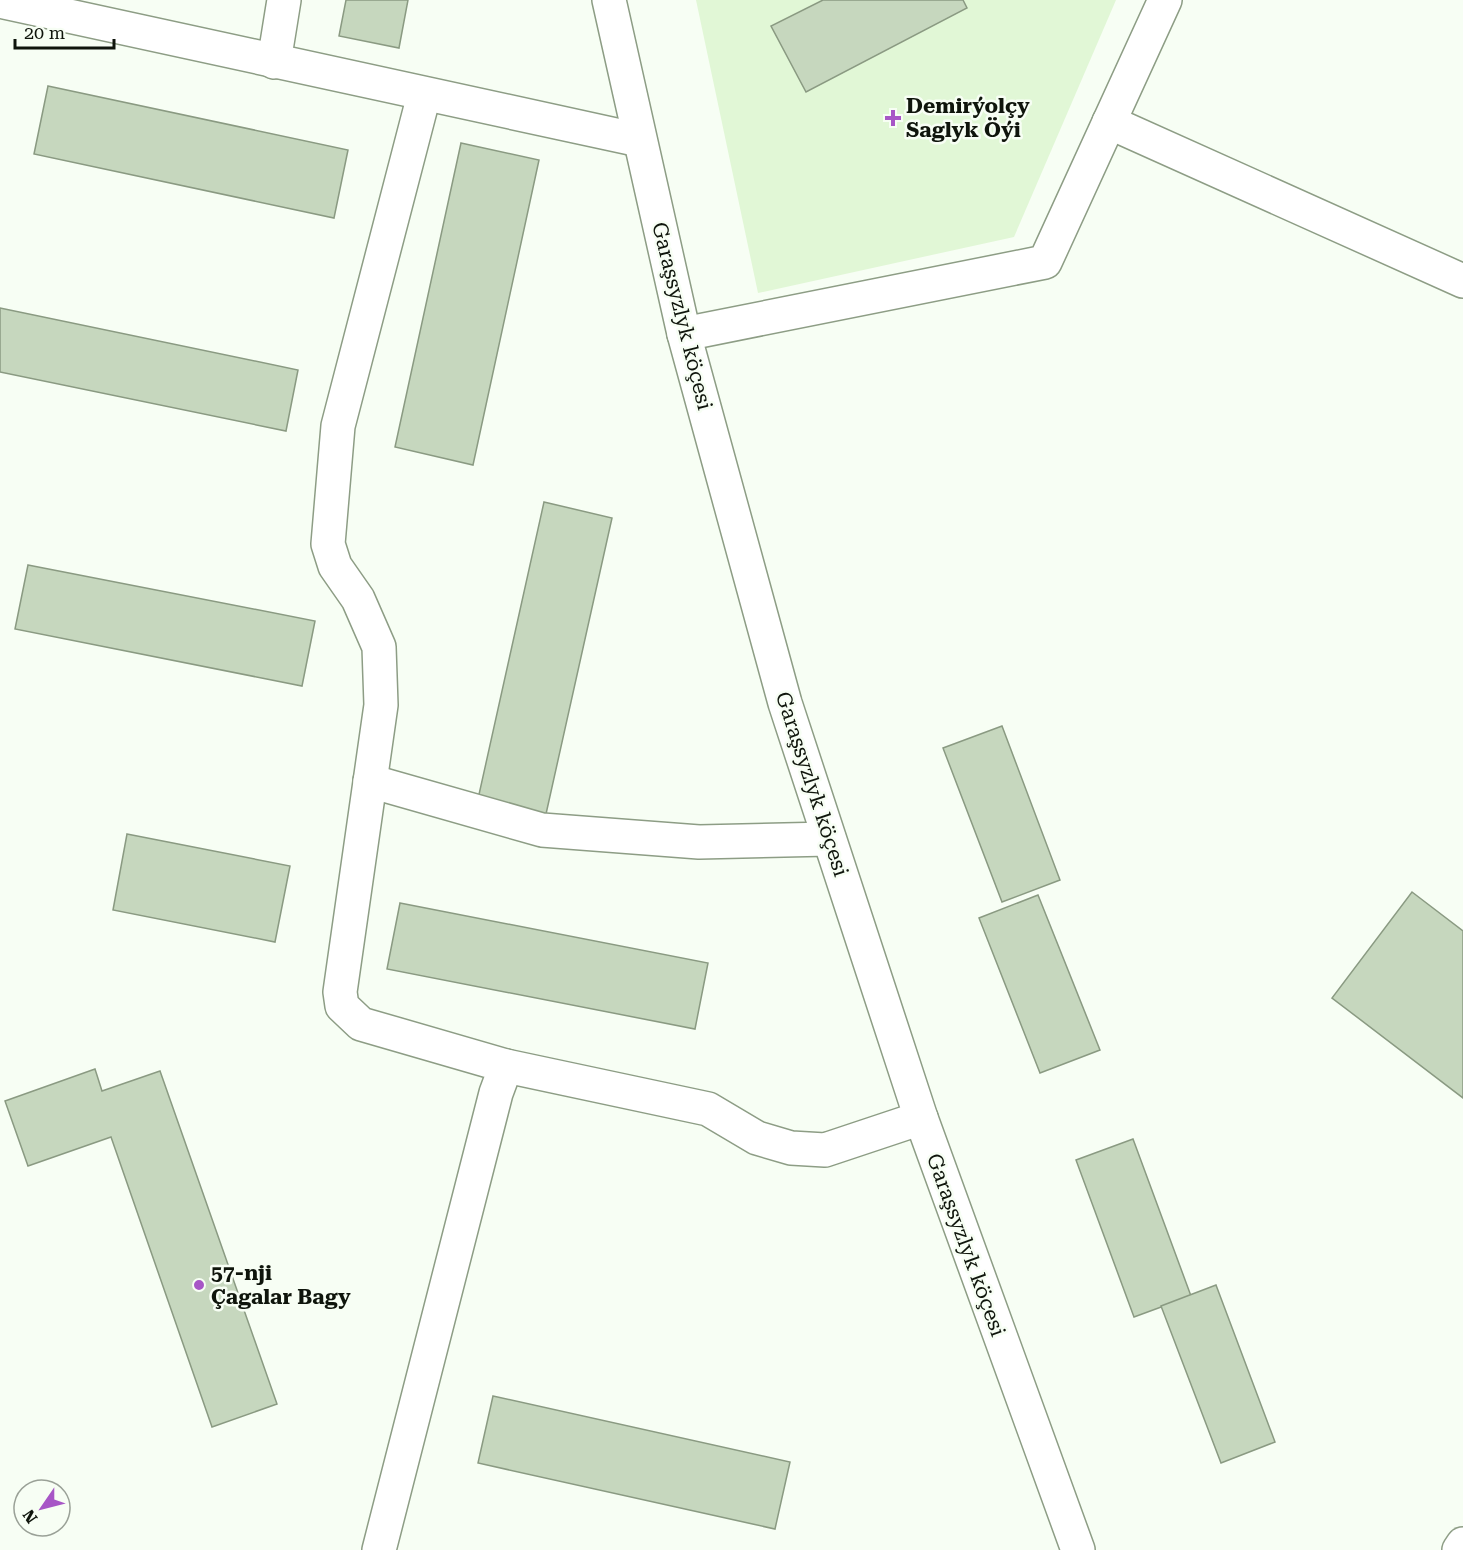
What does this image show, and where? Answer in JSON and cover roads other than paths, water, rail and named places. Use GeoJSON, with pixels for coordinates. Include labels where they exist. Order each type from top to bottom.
{"type":"FeatureCollection","features":[{"type":"Feature","properties":{"kind":"street"},"geometry":{"type":"LineString","coordinates":[[274,62],[284,0]]}},
{"type":"Feature","properties":{"kind":"street","name":"Garaşsyzlyk köçesi"},"geometry":{"type":"LineString","coordinates":[[609,0],[684,334],[785,703],[921,1118],[1078,1550]]}},
{"type":"Feature","properties":{"kind":"street"},"geometry":{"type":"LineString","coordinates":[[684,334],[1045,262],[1165,0]]}},
{"type":"Feature","properties":{"kind":"street"},"geometry":{"type":"LineString","coordinates":[[0,1],[639,140]]}},
{"type":"Feature","properties":{"kind":"street"},"geometry":{"type":"LineString","coordinates":[[424,95],[338,426],[328,544],[335,566],[358,599],[379,647],[381,705],[340,992],[342,1006],[350,1016],[369,1027],[506,1066],[708,1108],[757,1138],[791,1148],[825,1150],[921,1118]]}},
{"type":"Feature","properties":{"kind":"street"},"geometry":{"type":"LineString","coordinates":[[1109,123],[1463,281]]}},
{"type":"Feature","properties":{"kind":"street"},"geometry":{"type":"LineString","coordinates":[[370,781],[542,830],[699,842],[829,839]]}},
{"type":"Feature","properties":{"kind":"street"},"geometry":{"type":"LineString","coordinates":[[379,1550],[496,1093],[506,1066]]}},
{"type":"Feature","properties":{"kind":"street"},"geometry":{"type":"LineString","coordinates":[[1459,1550],[1463,1544]]}},
{"type":"Feature","properties":{"kind":"place","name":"Demirýolçy Saglyk Öýi"},"geometry":{"type":"Point","coordinates":[893,118]}},
{"type":"Feature","properties":{"kind":"place","name":"57-nji Çagalar Bagy"},"geometry":{"type":"Point","coordinates":[199,1285]}}]}
